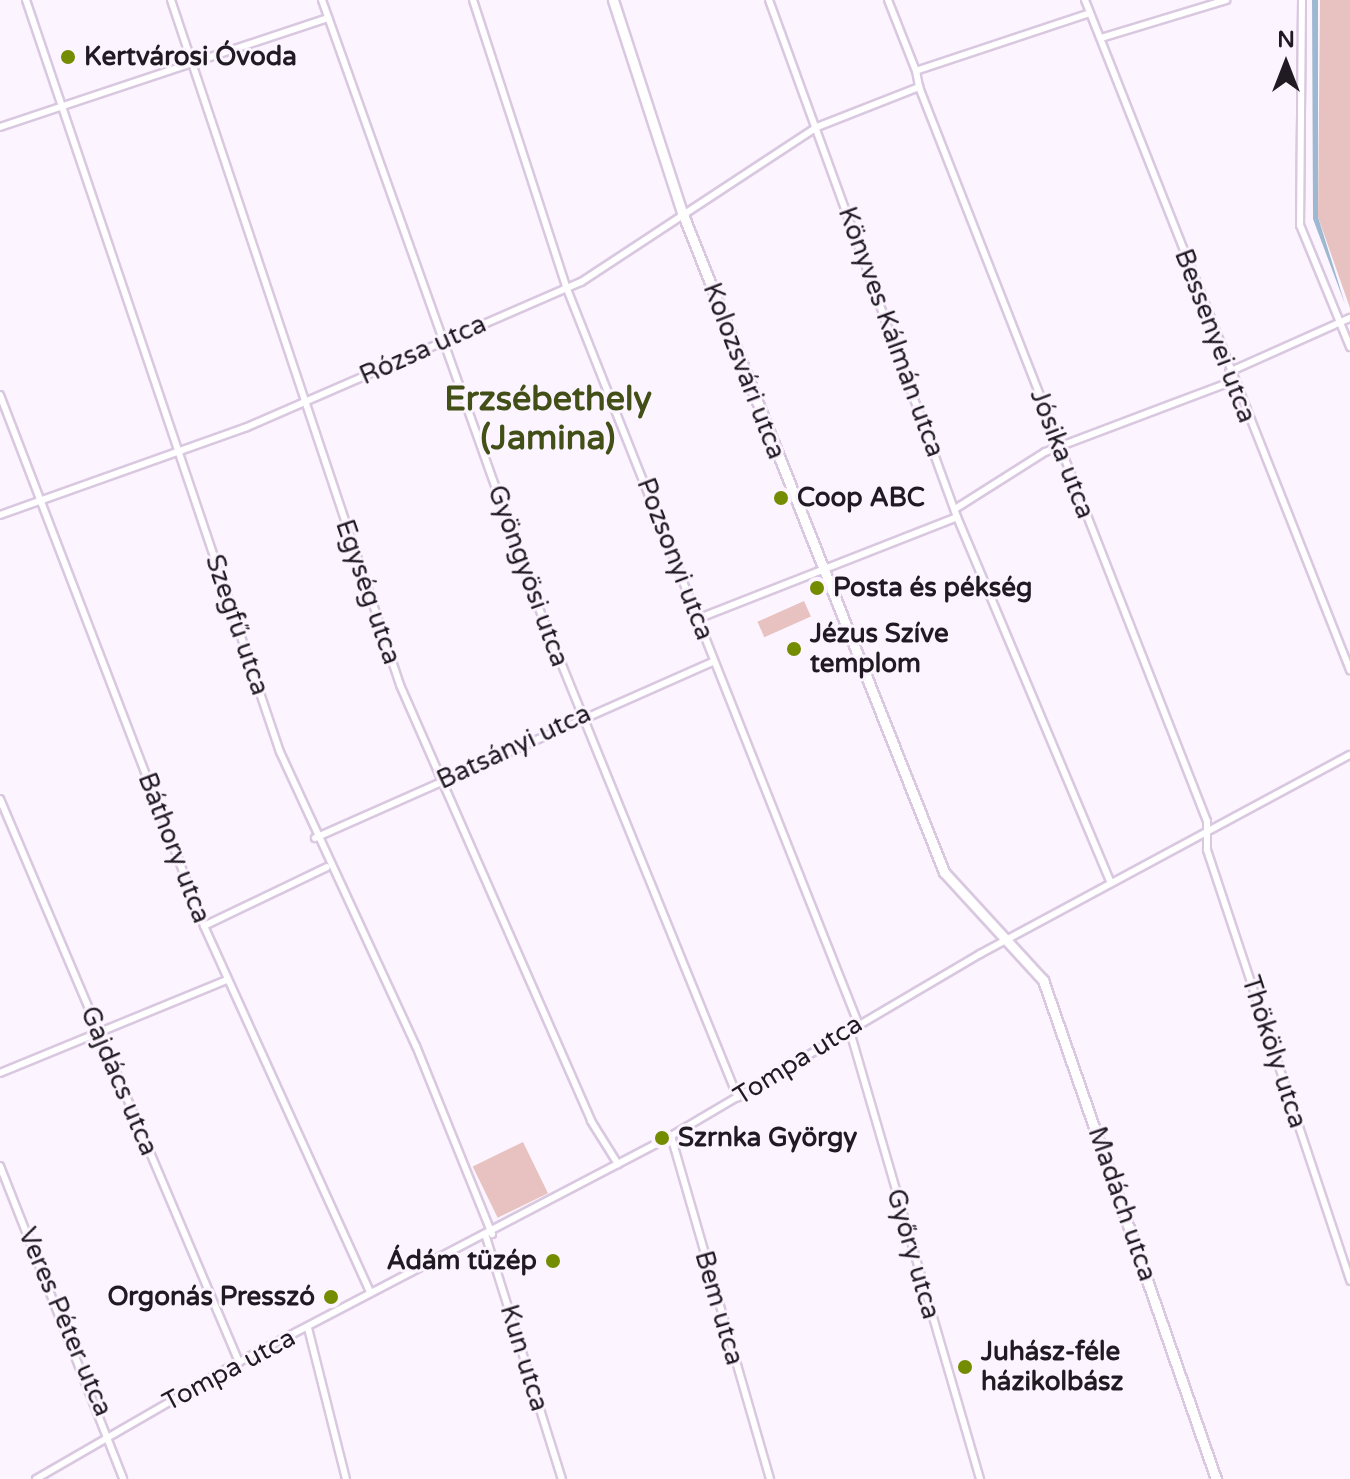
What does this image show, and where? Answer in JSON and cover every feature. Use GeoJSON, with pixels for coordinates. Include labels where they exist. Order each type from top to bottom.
{"type":"FeatureCollection","features":[{"type":"Feature","properties":{"kind":"street","name":"Szegfű utca"},"geometry":{"type":"LineString","coordinates":[[26,0],[315,838],[416,1046],[489,1235]]}},
{"type":"Feature","properties":{"kind":"street","name":"Egység utca"},"geometry":{"type":"LineString","coordinates":[[171,0],[304,403],[439,783],[591,1121],[618,1164]]}},
{"type":"Feature","properties":{"kind":"street"},"geometry":{"type":"LineString","coordinates":[[323,2],[332,0]]}},
{"type":"Feature","properties":{"kind":"street","name":"Pozsonyi utca"},"geometry":{"type":"LineString","coordinates":[[473,0],[567,289],[858,1023]]}},
{"type":"Feature","properties":{"kind":"street","name":"Kolozsvári utca"},"geometry":{"type":"LineString","coordinates":[[613,0],[682,212],[944,872],[1008,941]]}},
{"type":"Feature","properties":{"kind":"street","name":"Könyves Kálmán utca"},"geometry":{"type":"LineString","coordinates":[[769,0],[956,513],[1111,883]]}},
{"type":"Feature","properties":{"kind":"street"},"geometry":{"type":"LineString","coordinates":[[888,0],[916,71],[1090,13]]}},
{"type":"Feature","properties":{"kind":"street","name":"Bessenyei utca"},"geometry":{"type":"LineString","coordinates":[[1085,0],[1229,372],[1350,670]]}},
{"type":"Feature","properties":{"kind":"street"},"geometry":{"type":"LineString","coordinates":[[1101,38],[1226,0]]}},
{"type":"Feature","properties":{"kind":"street"},"geometry":{"type":"LineString","coordinates":[[1302,0],[1300,225],[1350,347]]}},
{"type":"Feature","properties":{"kind":"street","name":"Gyöngyösi utca"},"geometry":{"type":"LineString","coordinates":[[323,2],[579,716],[738,1098]]}},
{"type":"Feature","properties":{"kind":"street"},"geometry":{"type":"LineString","coordinates":[[0,127],[328,18]]}},
{"type":"Feature","properties":{"kind":"street","name":"Jósika utca"},"geometry":{"type":"LineString","coordinates":[[916,71],[919,87],[1058,448],[1207,821]]}},
{"type":"Feature","properties":{"kind":"street","name":"Rózsa utca"},"geometry":{"type":"LineString","coordinates":[[0,515],[304,403],[442,339],[567,289],[817,127],[919,87]]}},
{"type":"Feature","properties":{"kind":"street"},"geometry":{"type":"LineString","coordinates":[[1229,372],[1350,318]]}},
{"type":"Feature","properties":{"kind":"street"},"geometry":{"type":"LineString","coordinates":[[697,619],[956,513],[1058,448],[1233,381]]}},
{"type":"Feature","properties":{"kind":"street","name":"Báthory utca"},"geometry":{"type":"LineString","coordinates":[[0,395],[204,926],[370,1292]]}},
{"type":"Feature","properties":{"kind":"street","name":"Batsányi utca"},"geometry":{"type":"LineString","coordinates":[[315,838],[579,716],[714,661]]}},
{"type":"Feature","properties":{"kind":"street","name":"Tompa utca"},"geometry":{"type":"LineString","coordinates":[[36,1479],[239,1362],[308,1328],[370,1292],[489,1235],[671,1136],[849,1028],[1350,755]]}},
{"type":"Feature","properties":{"kind":"street","name":"Gajdács utca"},"geometry":{"type":"LineString","coordinates":[[0,799],[239,1362]]}},
{"type":"Feature","properties":{"kind":"street","name":"Thököly utca"},"geometry":{"type":"LineString","coordinates":[[1207,821],[1206,833],[1350,1281]]}},
{"type":"Feature","properties":{"kind":"street"},"geometry":{"type":"LineString","coordinates":[[204,926],[327,867]]}},
{"type":"Feature","properties":{"kind":"street","name":"Madách utca"},"geometry":{"type":"LineString","coordinates":[[1008,941],[1043,980],[1216,1479]]}},
{"type":"Feature","properties":{"kind":"street"},"geometry":{"type":"LineString","coordinates":[[0,1073],[227,980]]}},
{"type":"Feature","properties":{"kind":"street","name":"Győry utca"},"geometry":{"type":"LineString","coordinates":[[849,1028],[980,1479]]}},
{"type":"Feature","properties":{"kind":"street","name":"Bem utca"},"geometry":{"type":"LineString","coordinates":[[671,1136],[770,1479]]}},
{"type":"Feature","properties":{"kind":"street","name":"Veres Péter utca"},"geometry":{"type":"LineString","coordinates":[[0,1166],[111,1434],[123,1479]]}},
{"type":"Feature","properties":{"kind":"street","name":"Kun utca"},"geometry":{"type":"LineString","coordinates":[[489,1235],[562,1479]]}},
{"type":"Feature","properties":{"kind":"street"},"geometry":{"type":"LineString","coordinates":[[308,1328],[346,1479]]}},
{"type":"Feature","properties":{"kind":"shaded area"},"geometry":{"type":"Polygon","coordinates":[[[1320,0],[1350,0],[1350,308],[1318,217],[1320,0]]]}},
{"type":"Feature","properties":{"kind":"shaded area"},"geometry":{"type":"Polygon","coordinates":[[[804,601],[811,617],[764,637],[757,622],[804,601]]]}},
{"type":"Feature","properties":{"kind":"shaded area"},"geometry":{"type":"Polygon","coordinates":[[[523,1142],[548,1193],[498,1218],[473,1167],[523,1142]]]}},
{"type":"Feature","properties":{"kind":"water"},"geometry":{"type":"Polygon","coordinates":[[[1312,0],[1318,0],[1318,217],[1345,304],[1313,219],[1312,0]]]}},
{"type":"Feature","properties":{"kind":"place","name":"Kertvárosi Óvoda"},"geometry":{"type":"Point","coordinates":[68,57]}},
{"type":"Feature","properties":{"kind":"place","name":"Coop ABC"},"geometry":{"type":"Point","coordinates":[781,498]}},
{"type":"Feature","properties":{"kind":"place","name":"Posta és pékség"},"geometry":{"type":"Point","coordinates":[817,588]}},
{"type":"Feature","properties":{"kind":"place","name":"Jézus Szíve templom"},"geometry":{"type":"Point","coordinates":[794,649]}},
{"type":"Feature","properties":{"kind":"place","name":"Szrnka György"},"geometry":{"type":"Point","coordinates":[662,1138]}},
{"type":"Feature","properties":{"kind":"place","name":"Ádám tüzép"},"geometry":{"type":"Point","coordinates":[553,1261]}},
{"type":"Feature","properties":{"kind":"place","name":"Orgonás Presszó"},"geometry":{"type":"Point","coordinates":[331,1297]}},
{"type":"Feature","properties":{"kind":"place","name":"Juhász-féle házikolbász"},"geometry":{"type":"Point","coordinates":[965,1367]}},
{"type":"Feature","properties":{"kind":"district","name":"Erzsébethely (Jamina)"},"geometry":{"type":"Point","coordinates":[548,418]}}]}
